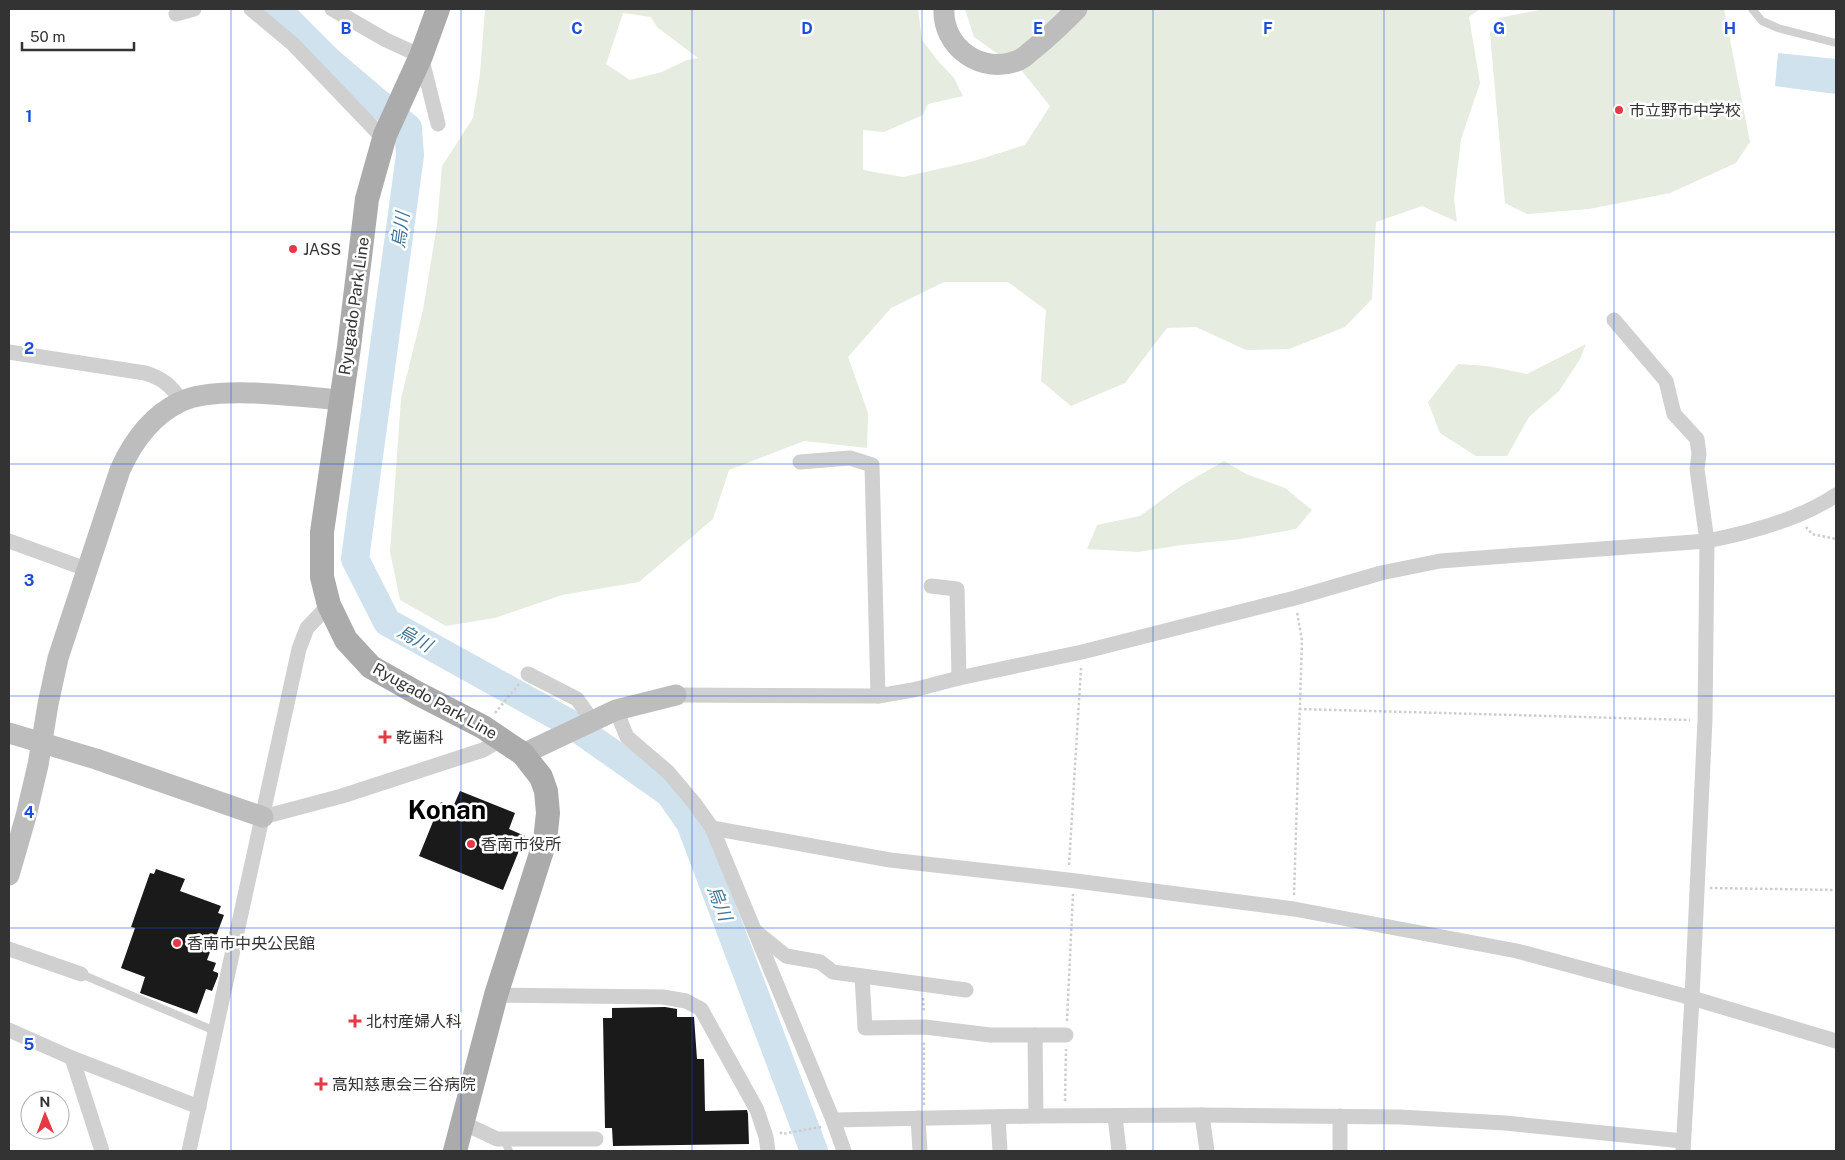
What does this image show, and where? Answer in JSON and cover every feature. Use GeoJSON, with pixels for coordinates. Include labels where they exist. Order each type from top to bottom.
{"type":"FeatureCollection","features":[{"type":"Feature","properties":{"kind":"main road","name":"Ryugado Park Line"},"geometry":{"type":"LineString","coordinates":[[438,9],[421,56],[385,137],[367,199],[349,347],[322,532],[322,577],[329,605],[346,640],[371,667],[502,739],[531,749],[546,791],[548,813],[545,841],[496,995],[455,1151]]}},
{"type":"Feature","properties":{"kind":"street"},"geometry":{"type":"LineString","coordinates":[[176,14],[194,9]]}},
{"type":"Feature","properties":{"kind":"street"},"geometry":{"type":"LineString","coordinates":[[251,9],[293,44],[385,137]]}},
{"type":"Feature","properties":{"kind":"street"},"geometry":{"type":"LineString","coordinates":[[332,9],[386,40],[421,56],[438,124]]}},
{"type":"Feature","properties":{"kind":"street"},"geometry":{"type":"LineString","coordinates":[[944,9],[945,24],[956,46],[967,56],[982,63],[1001,64],[1019,60],[1052,35],[1077,9]]}},
{"type":"Feature","properties":{"kind":"street"},"geometry":{"type":"LineString","coordinates":[[834,1122],[1036,1116],[1400,1117],[1505,1123],[1683,1146],[1692,998],[1704,720],[1707,541],[1697,469],[1699,454],[1697,439],[1674,414],[1666,381],[1614,320]]}},
{"type":"Feature","properties":{"kind":"street"},"geometry":{"type":"LineString","coordinates":[[9,352],[156,376],[174,389],[181,401]]}},
{"type":"Feature","properties":{"kind":"street"},"geometry":{"type":"LineString","coordinates":[[9,875],[26,816],[58,658],[86,569],[120,470],[130,448],[143,431],[160,415],[181,401],[203,395],[230,393],[341,400]]}},
{"type":"Feature","properties":{"kind":"street"},"geometry":{"type":"LineString","coordinates":[[800,462],[850,458],[872,465],[878,696]]}},
{"type":"Feature","properties":{"kind":"street"},"geometry":{"type":"LineString","coordinates":[[531,749],[616,710],[676,695],[878,696],[914,690],[958,678],[1082,652],[1294,598],[1381,573],[1447,560],[1707,541],[1726,537],[1798,516],[1836,495]]}},
{"type":"Feature","properties":{"kind":"street"},"geometry":{"type":"LineString","coordinates":[[9,541],[86,569]]}},
{"type":"Feature","properties":{"kind":"street"},"geometry":{"type":"LineString","coordinates":[[931,586],[956,589],[958,678]]}},
{"type":"Feature","properties":{"kind":"street"},"geometry":{"type":"LineString","coordinates":[[189,1151],[299,650],[307,628],[329,605]]}},
{"type":"Feature","properties":{"kind":"street"},"geometry":{"type":"LineString","coordinates":[[524,679],[577,699],[592,720]]}},
{"type":"Feature","properties":{"kind":"street"},"geometry":{"type":"LineString","coordinates":[[616,710],[627,737],[668,772],[712,828],[834,1122],[844,1151]]}},
{"type":"Feature","properties":{"kind":"street"},"geometry":{"type":"LineString","coordinates":[[9,733],[96,759],[263,817],[342,796],[483,750],[502,739]]}},
{"type":"Feature","properties":{"kind":"street"},"geometry":{"type":"LineString","coordinates":[[712,828],[890,860],[1071,880],[1294,910],[1517,951],[1692,998],[1836,1041]]}},
{"type":"Feature","properties":{"kind":"street"},"geometry":{"type":"LineString","coordinates":[[754,930],[786,956],[820,962],[833,972],[966,990]]}},
{"type":"Feature","properties":{"kind":"street"},"geometry":{"type":"LineString","coordinates":[[9,949],[81,974]]}},
{"type":"Feature","properties":{"kind":"street"},"geometry":{"type":"LineString","coordinates":[[862,976],[865,1028],[925,1027],[990,1035],[1066,1035]]}},
{"type":"Feature","properties":{"kind":"street"},"geometry":{"type":"LineString","coordinates":[[496,995],[663,997],[686,1001],[702,1009],[757,1110],[766,1137],[768,1151]]}},
{"type":"Feature","properties":{"kind":"street"},"geometry":{"type":"LineString","coordinates":[[9,1030],[72,1058],[199,1107]]}},
{"type":"Feature","properties":{"kind":"street"},"geometry":{"type":"LineString","coordinates":[[1035,1035],[1036,1116]]}},
{"type":"Feature","properties":{"kind":"street"},"geometry":{"type":"LineString","coordinates":[[72,1058],[102,1151]]}},
{"type":"Feature","properties":{"kind":"street"},"geometry":{"type":"LineString","coordinates":[[1202,1115],[1206,1151]]}},
{"type":"Feature","properties":{"kind":"street"},"geometry":{"type":"LineString","coordinates":[[1115,1116],[1119,1151]]}},
{"type":"Feature","properties":{"kind":"street"},"geometry":{"type":"LineString","coordinates":[[1340,1116],[1340,1151]]}},
{"type":"Feature","properties":{"kind":"street"},"geometry":{"type":"LineString","coordinates":[[998,1117],[1000,1151]]}},
{"type":"Feature","properties":{"kind":"street"},"geometry":{"type":"LineString","coordinates":[[920,1151],[921,1118]]}},
{"type":"Feature","properties":{"kind":"street"},"geometry":{"type":"LineString","coordinates":[[462,1123],[507,1145],[596,1140]]}},
{"type":"Feature","properties":{"kind":"lane"},"geometry":{"type":"LineString","coordinates":[[1752,9],[1762,21],[1778,28],[1836,43]]}},
{"type":"Feature","properties":{"kind":"lane"},"geometry":{"type":"LineString","coordinates":[[81,974],[215,1031]]}},
{"type":"Feature","properties":{"kind":"path"},"geometry":{"type":"LineString","coordinates":[[1798,516],[1812,534],[1836,538]]}},
{"type":"Feature","properties":{"kind":"path"},"geometry":{"type":"LineString","coordinates":[[1294,598],[1302,640],[1294,910]]}},
{"type":"Feature","properties":{"kind":"path"},"geometry":{"type":"LineString","coordinates":[[1065,1116],[1071,880],[1082,652]]}},
{"type":"Feature","properties":{"kind":"path"},"geometry":{"type":"LineString","coordinates":[[492,716],[524,679]]}},
{"type":"Feature","properties":{"kind":"path"},"geometry":{"type":"LineString","coordinates":[[1299,709],[1704,720]]}},
{"type":"Feature","properties":{"kind":"path"},"geometry":{"type":"LineString","coordinates":[[1697,887],[1836,890]]}},
{"type":"Feature","properties":{"kind":"path"},"geometry":{"type":"LineString","coordinates":[[921,1118],[925,1027],[923,984]]}},
{"type":"Feature","properties":{"kind":"path"},"geometry":{"type":"LineString","coordinates":[[782,1134],[834,1122]]}},
{"type":"Feature","properties":{"kind":"shaded area"},"geometry":{"type":"Polygon","coordinates":[[[485,9],[918,9],[922,40],[954,78],[963,96],[928,104],[923,115],[884,132],[863,130],[863,170],[903,177],[974,161],[1025,145],[1050,106],[1022,71],[974,37],[965,9],[1480,9],[1469,17],[1480,83],[1461,139],[1454,198],[1457,222],[1422,206],[1376,222],[1372,299],[1345,327],[1289,349],[1246,350],[1196,327],[1167,328],[1125,383],[1071,406],[1041,381],[1046,310],[1008,282],[944,282],[891,308],[848,357],[868,413],[867,448],[804,441],[729,470],[713,519],[639,582],[562,595],[495,618],[446,626],[400,600],[390,552],[401,399],[423,310],[437,225],[442,166],[473,118],[480,74],[485,9]],[[623,13],[606,64],[630,80],[662,72],[687,60],[698,58],[657,27],[651,17],[623,13]]]}},
{"type":"Feature","properties":{"kind":"shaded area","name":"市立野市中学校"},"geometry":{"type":"Polygon","coordinates":[[[1544,9],[1724,9],[1750,142],[1736,163],[1670,193],[1589,209],[1527,214],[1505,203],[1490,33],[1499,18],[1544,9]]]}},
{"type":"Feature","properties":{"kind":"shaded area"},"geometry":{"type":"Polygon","coordinates":[[[1586,344],[1580,359],[1559,391],[1529,417],[1507,456],[1476,456],[1440,433],[1428,402],[1458,364],[1487,366],[1527,374],[1586,344]]]}},
{"type":"Feature","properties":{"kind":"shaded area"},"geometry":{"type":"Polygon","coordinates":[[[1224,461],[1246,474],[1285,488],[1312,510],[1296,529],[1241,539],[1138,552],[1087,549],[1097,525],[1140,516],[1181,486],[1224,461]]]}},
{"type":"Feature","properties":{"kind":"water"},"geometry":{"type":"Polygon","coordinates":[[[1778,53],[1836,59],[1836,94],[1775,86],[1778,53]]]}},
{"type":"Feature","properties":{"kind":"building"},"geometry":{"type":"Polygon","coordinates":[[[460,791],[515,813],[509,829],[525,836],[503,890],[419,856],[441,802],[453,807],[460,791]]]}},
{"type":"Feature","properties":{"kind":"building"},"geometry":{"type":"Polygon","coordinates":[[[156,869],[185,879],[180,891],[221,906],[218,913],[224,915],[207,960],[216,963],[213,971],[218,973],[218,976],[212,991],[206,989],[197,1014],[140,993],[145,977],[121,968],[135,928],[131,927],[150,873],[154,874],[156,869]]]}},
{"type":"Feature","properties":{"kind":"building"},"geometry":{"type":"Polygon","coordinates":[[[665,1007],[677,1009],[677,1017],[694,1017],[697,1059],[704,1059],[705,1111],[747,1110],[749,1144],[613,1146],[612,1128],[605,1128],[603,1018],[612,1018],[612,1008],[665,1007]]]}},
{"type":"Feature","properties":{"kind":"waterway","name":"烏川"},"geometry":{"type":"LineString","coordinates":[[277,9],[329,61],[408,128],[410,155],[355,559],[387,622],[571,724],[669,793],[690,823],[814,1151]]}},
{"type":"Feature","properties":{"kind":"place","name":"市立野市中学校"},"geometry":{"type":"Point","coordinates":[1619,110]}},
{"type":"Feature","properties":{"kind":"place","name":"JASS"},"geometry":{"type":"Point","coordinates":[293,249]}},
{"type":"Feature","properties":{"kind":"place","name":"乾歯科"},"geometry":{"type":"Point","coordinates":[385,737]}},
{"type":"Feature","properties":{"kind":"place","name":"香南市役所"},"geometry":{"type":"Point","coordinates":[471,844]}},
{"type":"Feature","properties":{"kind":"place","name":"香南市中央公民館"},"geometry":{"type":"Point","coordinates":[177,943]}},
{"type":"Feature","properties":{"kind":"place","name":"北村産婦人科"},"geometry":{"type":"Point","coordinates":[355,1021]}},
{"type":"Feature","properties":{"kind":"place","name":"高知慈恵会三谷病院"},"geometry":{"type":"Point","coordinates":[321,1084]}},
{"type":"Feature","properties":{"kind":"district","name":"Konan"},"geometry":{"type":"Point","coordinates":[447,809]}}]}
